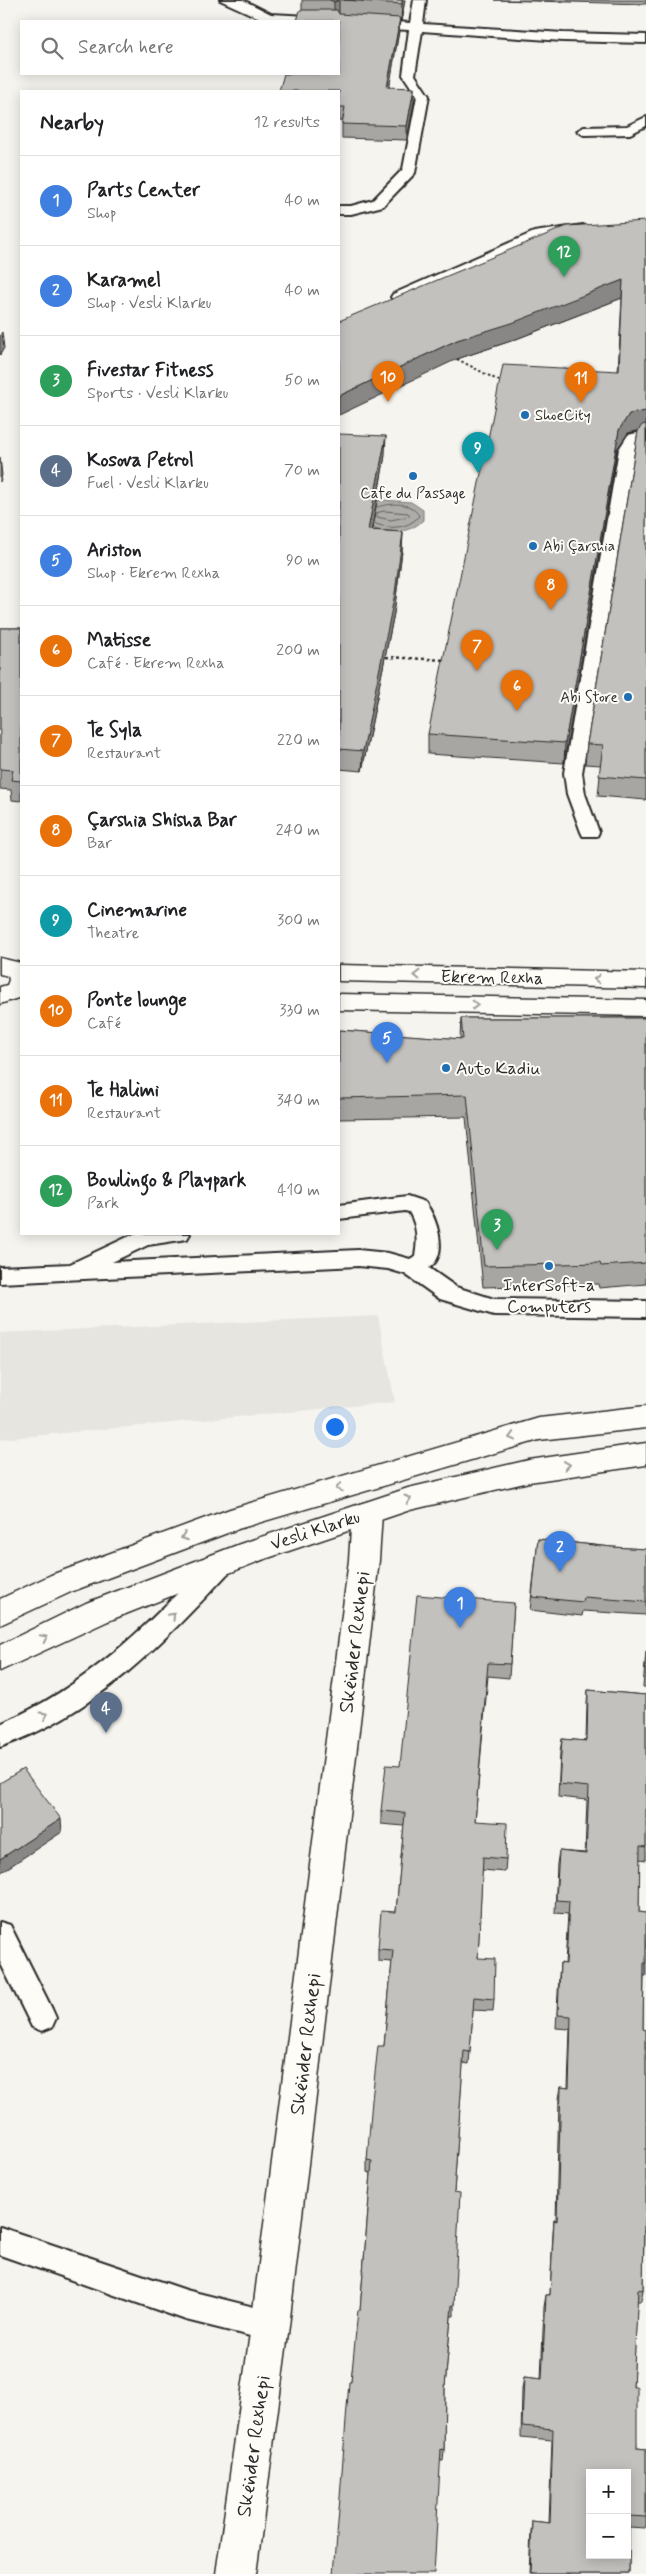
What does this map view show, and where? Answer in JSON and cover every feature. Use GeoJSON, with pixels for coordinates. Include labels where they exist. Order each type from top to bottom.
{"type":"FeatureCollection","features":[{"type":"Feature","properties":{"kind":"street","name":"Ekrem Rexha"},"geometry":{"type":"LineString","coordinates":[[340,973],[646,980]]}},
{"type":"Feature","properties":{"kind":"street","name":"Ekrem Rexha"},"geometry":{"type":"LineString","coordinates":[[340,1002],[646,1008]]}},
{"type":"Feature","properties":{"kind":"street","name":"Vesli Klarku"},"geometry":{"type":"LineString","coordinates":[[0,1613],[62,1583],[230,1520],[539,1429],[646,1417]]}},
{"type":"Feature","properties":{"kind":"street","name":"Vesli Klarku"},"geometry":{"type":"LineString","coordinates":[[0,1659],[97,1612],[251,1552],[408,1499],[529,1471],[646,1454]]}},
{"type":"Feature","properties":{"kind":"street","name":"Skënder Rexhepi"},"geometry":{"type":"LineString","coordinates":[[236,2574],[270,2326],[364,1560],[367,1513]]}},
{"type":"Feature","properties":{"kind":"lane"},"geometry":{"type":"LineString","coordinates":[[226,0],[236,1],[268,18],[308,20]]}},
{"type":"Feature","properties":{"kind":"lane"},"geometry":{"type":"LineString","coordinates":[[340,210],[351,210],[378,203],[410,170],[423,96],[409,75],[420,0]]}},
{"type":"Feature","properties":{"kind":"lane"},"geometry":{"type":"LineString","coordinates":[[340,22],[563,37],[646,39]]}},
{"type":"Feature","properties":{"kind":"lane"},"geometry":{"type":"LineString","coordinates":[[584,130],[630,130],[646,121]]}},
{"type":"Feature","properties":{"kind":"lane"},"geometry":{"type":"LineString","coordinates":[[384,303],[540,235],[570,229],[599,228]]}},
{"type":"Feature","properties":{"kind":"lane"},"geometry":{"type":"LineString","coordinates":[[590,832],[576,794],[573,773],[627,449],[634,438],[646,436]]}},
{"type":"Feature","properties":{"kind":"lane"},"geometry":{"type":"LineString","coordinates":[[340,1212],[406,1203],[417,1207],[423,1219],[428,1251],[425,1260],[413,1268]]}},
{"type":"Feature","properties":{"kind":"lane"},"geometry":{"type":"LineString","coordinates":[[69,1272],[144,1238],[170,1235]]}},
{"type":"Feature","properties":{"kind":"lane"},"geometry":{"type":"LineString","coordinates":[[0,1275],[358,1258],[388,1261],[413,1268],[448,1293],[494,1308],[646,1309]]}},
{"type":"Feature","properties":{"kind":"lane"},"geometry":{"type":"LineString","coordinates":[[0,1736],[42,1718],[106,1675],[162,1628],[221,1564]]}},
{"type":"Feature","properties":{"kind":"lane"},"geometry":{"type":"LineString","coordinates":[[0,1934],[42,2018]]}},
{"type":"Feature","properties":{"kind":"lane"},"geometry":{"type":"LineString","coordinates":[[0,2241],[186,2305],[270,2326]]}},
{"type":"Feature","properties":{"kind":"path"},"geometry":{"type":"LineString","coordinates":[[457,359],[505,384]]}},
{"type":"Feature","properties":{"kind":"path"},"geometry":{"type":"LineString","coordinates":[[386,657],[446,660]]}},
{"type":"Feature","properties":{"kind":"shaded area"},"geometry":{"type":"Polygon","coordinates":[[[378,1316],[395,1402],[0,1439],[0,1333],[378,1316]]]}},
{"type":"Feature","properties":{"kind":"water"},"geometry":{"type":"Polygon","coordinates":[[[382,500],[411,502],[423,510],[423,520],[412,528],[398,532],[377,530],[371,527],[374,502],[382,500]]]}},
{"type":"Feature","properties":{"kind":"building"},"geometry":{"type":"Polygon","coordinates":[[[344,0],[402,0],[402,4],[344,0]]]}},
{"type":"Feature","properties":{"kind":"building"},"geometry":{"type":"Polygon","coordinates":[[[300,10],[337,10],[339,14],[400,18],[387,87],[414,88],[407,126],[342,124],[345,107],[340,107],[340,90],[279,90],[284,75],[340,75],[340,20],[297,20],[300,10]]]}},
{"type":"Feature","properties":{"kind":"building","name":"Abi Çarshia"},"geometry":{"type":"Polygon","coordinates":[[[646,221],[646,411],[629,414],[619,430],[565,743],[428,734],[503,365],[619,371],[623,280],[512,323],[457,340],[340,396],[340,321],[567,226],[646,221]]]}},
{"type":"Feature","properties":{"kind":"building"},"geometry":{"type":"Polygon","coordinates":[[[646,424],[646,780],[599,776],[603,745],[587,744],[638,431],[642,425],[646,424]]]}},
{"type":"Feature","properties":{"kind":"building"},"geometry":{"type":"Polygon","coordinates":[[[340,434],[386,436],[368,530],[403,532],[395,593],[363,751],[340,749],[340,434]]]}},
{"type":"Feature","properties":{"kind":"building"},"geometry":{"type":"Polygon","coordinates":[[[0,628],[20,628],[20,781],[11,780],[13,770],[0,769],[0,628]]]}},
{"type":"Feature","properties":{"kind":"building"},"geometry":{"type":"Polygon","coordinates":[[[461,1018],[646,1018],[646,1263],[601,1266],[600,1263],[484,1266],[467,1095],[340,1098],[340,1030],[463,1039],[461,1018]]]}},
{"type":"Feature","properties":{"kind":"building"},"geometry":{"type":"Polygon","coordinates":[[[538,1539],[646,1549],[646,1602],[584,1597],[583,1602],[532,1597],[538,1539]]]}},
{"type":"Feature","properties":{"kind":"building"},"geometry":{"type":"Polygon","coordinates":[[[417,1595],[514,1603],[510,1664],[488,1663],[475,1821],[507,1823],[506,1859],[483,1857],[478,1958],[495,1959],[494,1999],[474,1997],[470,2052],[464,2051],[454,2192],[460,2193],[454,2305],[452,2305],[445,2387],[444,2450],[441,2449],[434,2574],[334,2574],[349,2382],[351,2382],[358,2310],[360,2310],[372,2161],[367,2160],[372,2100],[378,2046],[384,2046],[393,1950],[378,1949],[381,1911],[396,1912],[405,1813],[381,1811],[386,1765],[400,1766],[417,1595]]]}},
{"type":"Feature","properties":{"kind":"building"},"geometry":{"type":"Polygon","coordinates":[[[588,1690],[646,1695],[646,1847],[640,1846],[639,1912],[646,1913],[643,2029],[646,2030],[646,2219],[644,2219],[643,2290],[638,2289],[633,2387],[637,2387],[637,2448],[646,2449],[646,2517],[631,2516],[631,2469],[586,2469],[586,2559],[629,2559],[629,2574],[530,2574],[532,2521],[550,2523],[553,2429],[522,2426],[524,2377],[542,2379],[546,2295],[550,2295],[554,2220],[557,2221],[561,2087],[569,2088],[571,2016],[558,2015],[560,1963],[566,1964],[569,1901],[556,1900],[559,1851],[586,1854],[589,1787],[559,1784],[562,1739],[587,1741],[588,1690]]]}},
{"type":"Feature","properties":{"kind":"building"},"geometry":{"type":"Polygon","coordinates":[[[23,1769],[61,1819],[0,1859],[0,1783],[23,1769]]]}},
{"type":"Feature","properties":{"kind":"place","name":"Bowlingo & Playpark"},"geometry":{"type":"Point","coordinates":[564,277]}},
{"type":"Feature","properties":{"kind":"place","name":"Ponte lounge"},"geometry":{"type":"Point","coordinates":[388,402]}},
{"type":"Feature","properties":{"kind":"place","name":"Te Halimi"},"geometry":{"type":"Point","coordinates":[581,403]}},
{"type":"Feature","properties":{"kind":"place","name":"ShoeCity"},"geometry":{"type":"Point","coordinates":[525,415]}},
{"type":"Feature","properties":{"kind":"place","name":"Cinemarine"},"geometry":{"type":"Point","coordinates":[478,473]}},
{"type":"Feature","properties":{"kind":"place","name":"Cafe du Passage"},"geometry":{"type":"Point","coordinates":[413,476]}},
{"type":"Feature","properties":{"kind":"place","name":"Abi Çarshia"},"geometry":{"type":"Point","coordinates":[533,546]}},
{"type":"Feature","properties":{"kind":"place","name":"Çarshia Shisha Bar"},"geometry":{"type":"Point","coordinates":[551,610]}},
{"type":"Feature","properties":{"kind":"place","name":"Te Syla"},"geometry":{"type":"Point","coordinates":[477,671]}},
{"type":"Feature","properties":{"kind":"place","name":"Abi Store"},"geometry":{"type":"Point","coordinates":[628,697]}},
{"type":"Feature","properties":{"kind":"place","name":"Matisse"},"geometry":{"type":"Point","coordinates":[517,711]}},
{"type":"Feature","properties":{"kind":"place","name":"Ariston"},"geometry":{"type":"Point","coordinates":[387,1063]}},
{"type":"Feature","properties":{"kind":"place","name":"Auto Kadiu"},"geometry":{"type":"Point","coordinates":[446,1068]}},
{"type":"Feature","properties":{"kind":"place","name":"Fivestar Fitness"},"geometry":{"type":"Point","coordinates":[497,1250]}},
{"type":"Feature","properties":{"kind":"place","name":"InterSoft-a Computers"},"geometry":{"type":"Point","coordinates":[549,1266]}},
{"type":"Feature","properties":{"kind":"place","name":"Karamel"},"geometry":{"type":"Point","coordinates":[560,1572]}},
{"type":"Feature","properties":{"kind":"place","name":"Parts Center"},"geometry":{"type":"Point","coordinates":[460,1628]}},
{"type":"Feature","properties":{"kind":"place","name":"Kosova Petrol"},"geometry":{"type":"Point","coordinates":[106,1733]}}]}
